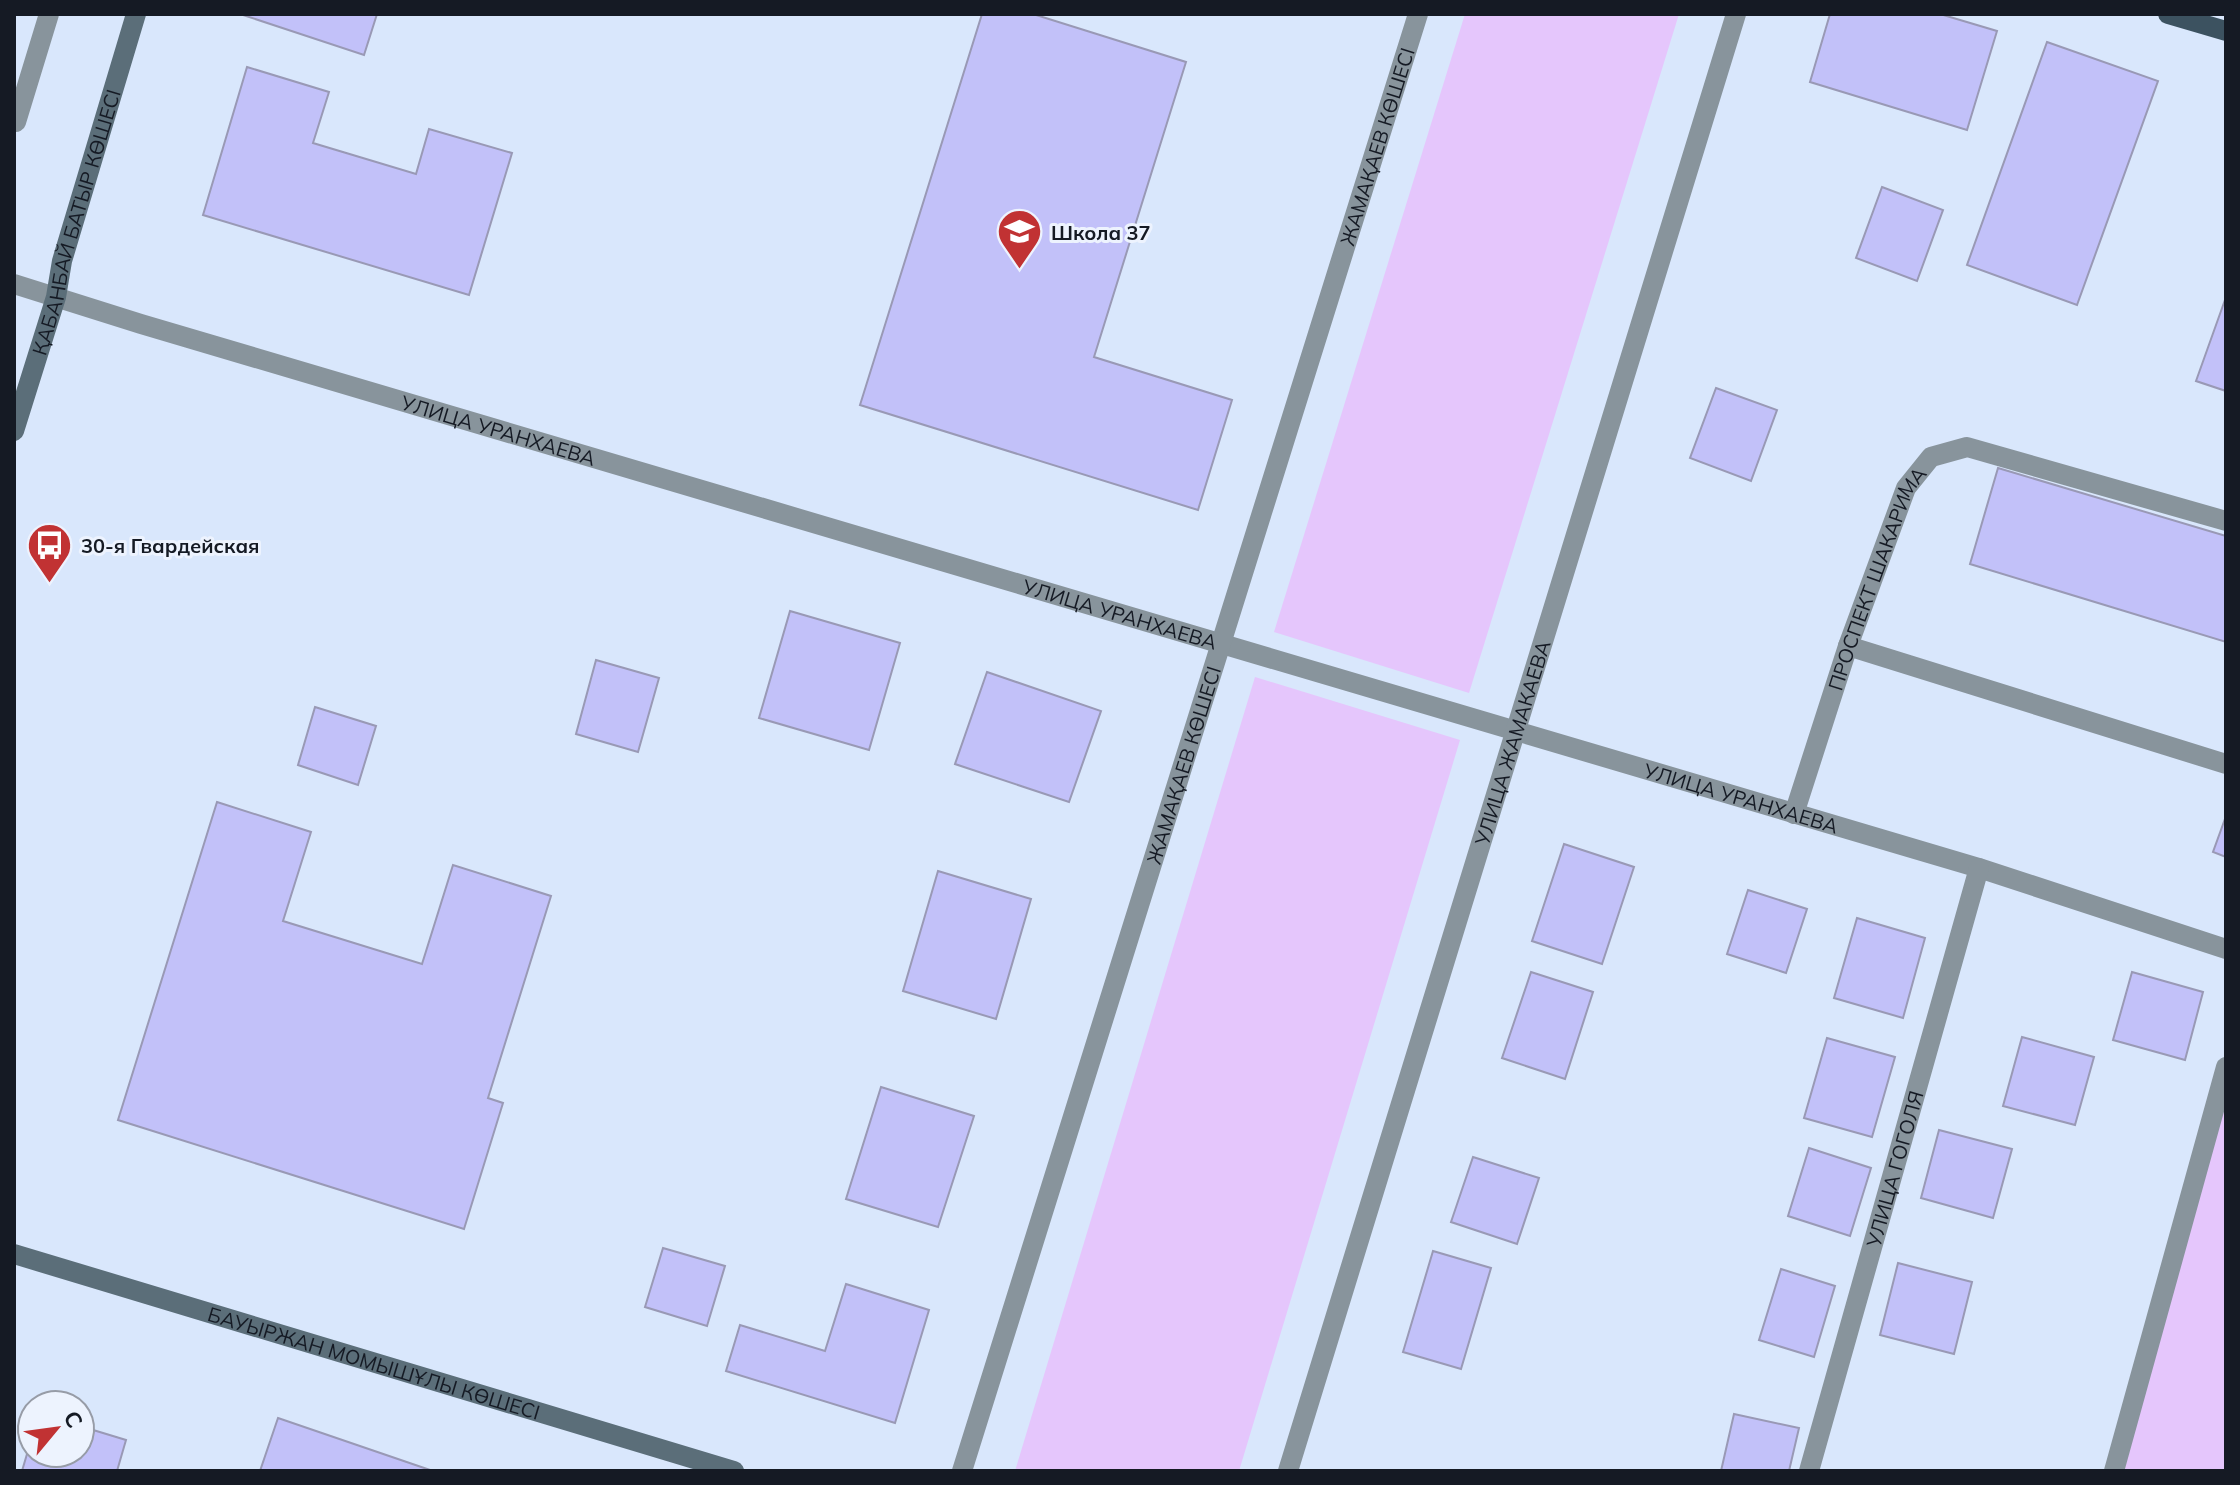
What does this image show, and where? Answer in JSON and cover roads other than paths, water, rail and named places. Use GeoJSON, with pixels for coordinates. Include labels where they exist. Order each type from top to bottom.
{"type":"FeatureCollection","features":[{"type":"Feature","properties":{"kind":"main road"},"geometry":{"type":"LineString","coordinates":[[2179,16],[2226,31]]}},
{"type":"Feature","properties":{"kind":"street"},"geometry":{"type":"LineString","coordinates":[[16,122],[49,14]]}},
{"type":"Feature","properties":{"kind":"street","name":"ҚАБАНБАЙ БАТЫР КӨШЕСІ"},"geometry":{"type":"LineString","coordinates":[[14,431],[56,297],[62,261],[136,14]]}},
{"type":"Feature","properties":{"kind":"street","name":"ЖАМАҚАЕВ КӨШЕСІ"},"geometry":{"type":"LineString","coordinates":[[962,1471],[1418,14]]}},
{"type":"Feature","properties":{"kind":"street","name":"УЛИЦА ЖАМАКАЕВА"},"geometry":{"type":"LineString","coordinates":[[1288,1471],[1736,14]]}},
{"type":"Feature","properties":{"kind":"street","name":"УЛИЦА УРАНХАЕВА"},"geometry":{"type":"LineString","coordinates":[[14,284],[1979,868],[2226,949]]}},
{"type":"Feature","properties":{"kind":"street","name":"ПРОСПЕКТ ШАКАРИМА"},"geometry":{"type":"LineString","coordinates":[[1794,814],[1848,646],[1906,488],[1931,457],[1967,447],[2226,521]]}},
{"type":"Feature","properties":{"kind":"street"},"geometry":{"type":"LineString","coordinates":[[1848,646],[2226,764]]}},
{"type":"Feature","properties":{"kind":"street","name":"УЛИЦА ГОГОЛЯ"},"geometry":{"type":"LineString","coordinates":[[1809,1471],[1979,868]]}},
{"type":"Feature","properties":{"kind":"street"},"geometry":{"type":"LineString","coordinates":[[2114,1471],[2226,1067]]}},
{"type":"Feature","properties":{"kind":"street","name":"БАУЫРЖАН МОМЫШҰЛЫ КӨШЕСІ"},"geometry":{"type":"LineString","coordinates":[[14,1254],[734,1471]]}},
{"type":"Feature","properties":{"kind":"place","name":"Школа 37"},"geometry":{"type":"Point","coordinates":[1020,271]}},
{"type":"Feature","properties":{"kind":"place","name":"30-я Гвардейская"},"geometry":{"type":"Point","coordinates":[50,584]}}]}
